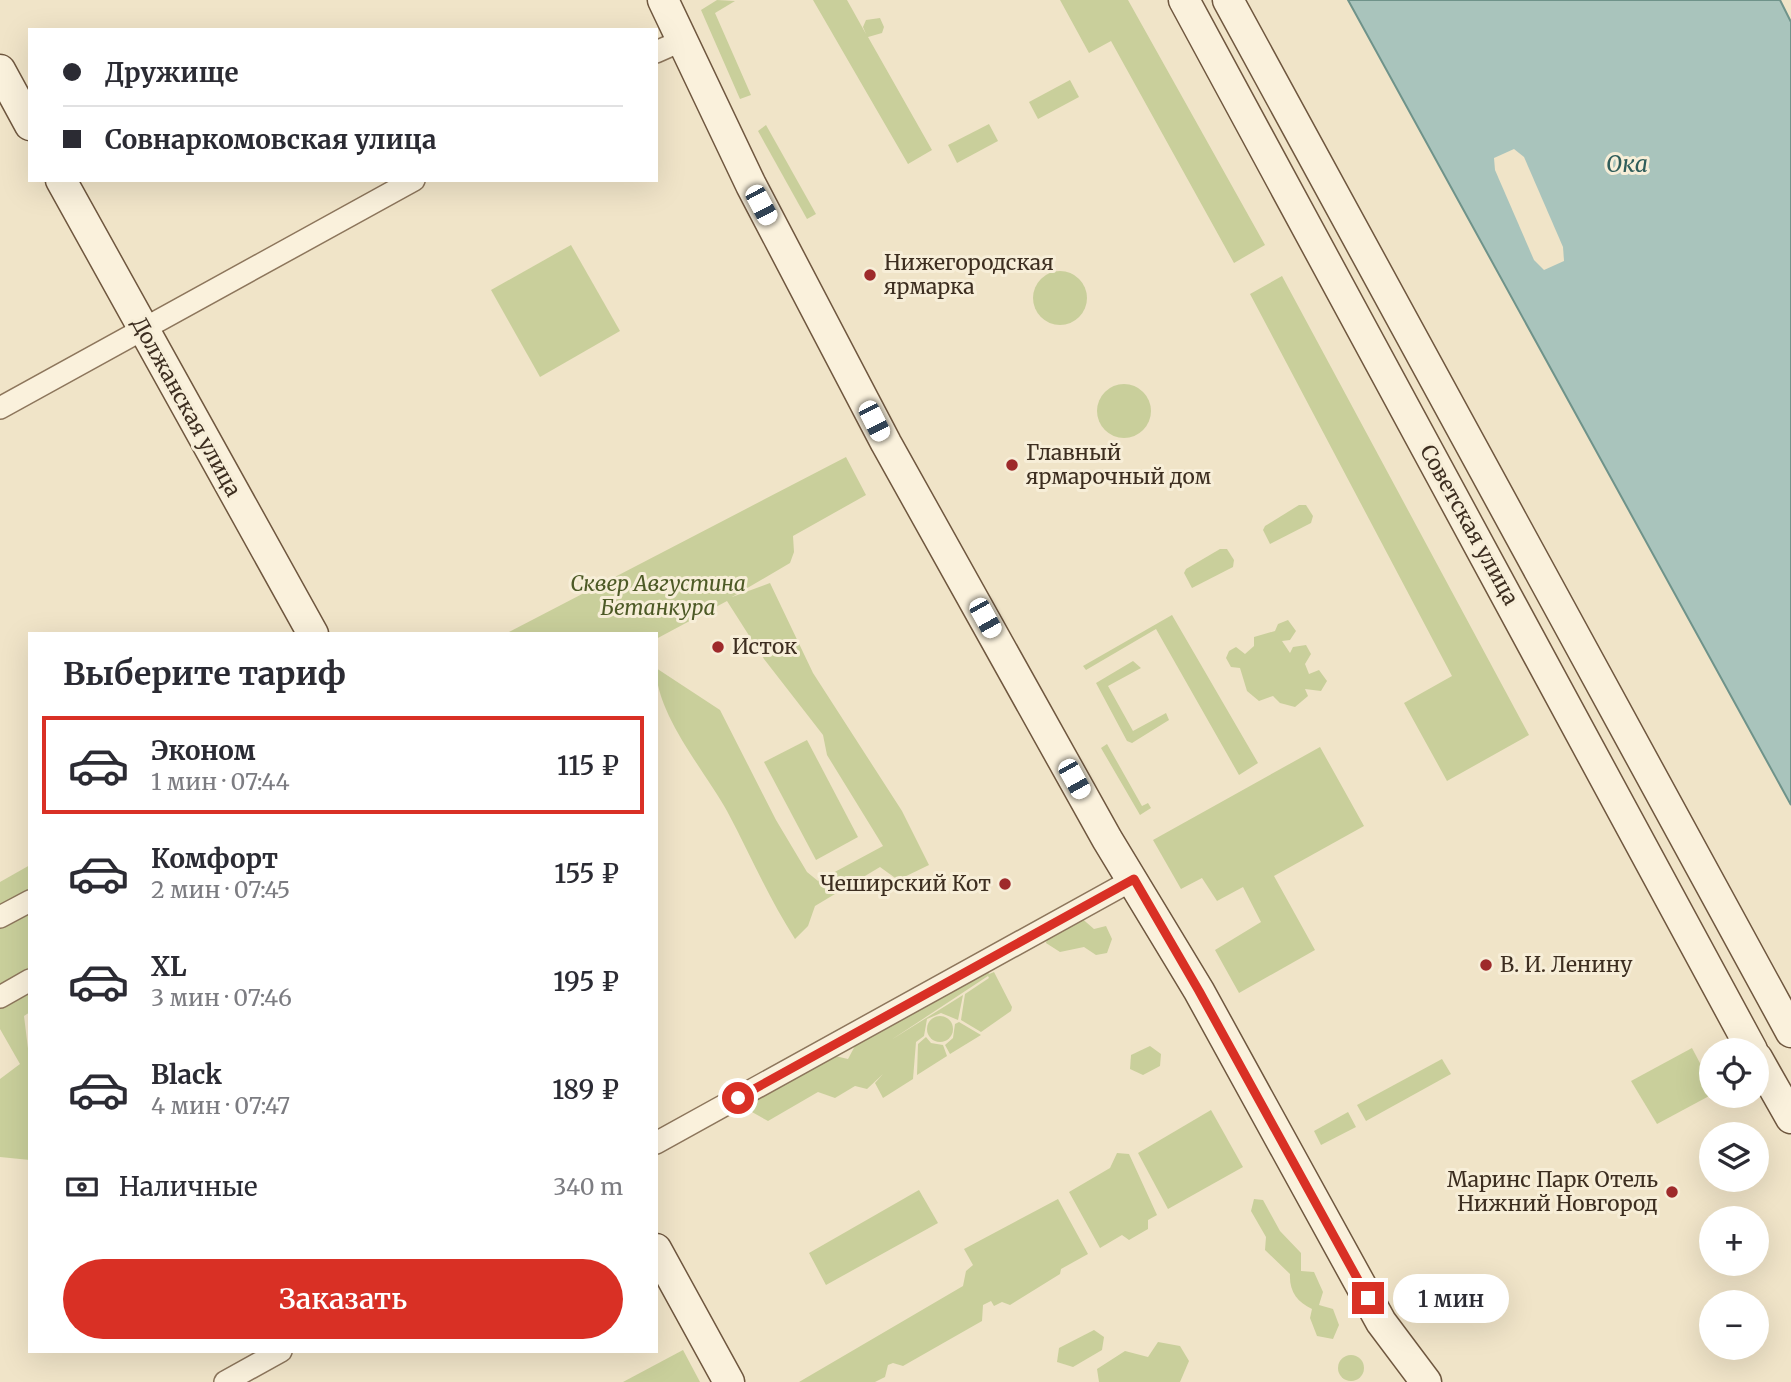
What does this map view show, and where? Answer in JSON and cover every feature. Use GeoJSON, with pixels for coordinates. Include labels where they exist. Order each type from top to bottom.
{"type":"FeatureCollection","features":[{"type":"Feature","properties":{"kind":"main road"},"geometry":{"type":"LineString","coordinates":[[663,0],[668,46],[751,185],[886,443],[1107,839],[1134,879],[1199,991],[1381,1322],[1426,1382]]}},
{"type":"Feature","properties":{"kind":"main road","name":"Советская улица"},"geometry":{"type":"LineString","coordinates":[[1184,0],[1746,1038]]}},
{"type":"Feature","properties":{"kind":"main road","name":"Советская улица"},"geometry":{"type":"LineString","coordinates":[[1228,0],[1791,1032]]}},
{"type":"Feature","properties":{"kind":"main road"},"geometry":{"type":"LineString","coordinates":[[0,70],[28,120]]}},
{"type":"Feature","properties":{"kind":"main road","name":"Должанская улица"},"geometry":{"type":"LineString","coordinates":[[62,182],[312,632]]}},
{"type":"Feature","properties":{"kind":"main road"},"geometry":{"type":"LineString","coordinates":[[1769,1079],[1791,1118]]}},
{"type":"Feature","properties":{"kind":"main road"},"geometry":{"type":"LineString","coordinates":[[658,1253],[729,1382]]}},
{"type":"Feature","properties":{"kind":"street"},"geometry":{"type":"LineString","coordinates":[[0,408],[142,327],[410,182]]}},
{"type":"Feature","properties":{"kind":"street"},"geometry":{"type":"LineString","coordinates":[[658,1142],[1134,879]]}},
{"type":"Feature","properties":{"kind":"street"},"geometry":{"type":"LineString","coordinates":[[0,917],[28,902]]}},
{"type":"Feature","properties":{"kind":"street"},"geometry":{"type":"LineString","coordinates":[[0,997],[28,981]]}},
{"type":"Feature","properties":{"kind":"street"},"geometry":{"type":"LineString","coordinates":[[225,1382],[277,1353]]}},
{"type":"Feature","properties":{"kind":"green space"},"geometry":{"type":"Polygon","coordinates":[[[717,0],[735,1],[715,13],[751,95],[740,99],[701,10],[717,0]]]}},
{"type":"Feature","properties":{"kind":"green space"},"geometry":{"type":"Polygon","coordinates":[[[813,0],[847,0],[866,34],[863,27],[866,20],[880,18],[884,27],[882,33],[868,37],[932,150],[908,164],[813,0]]]}},
{"type":"Feature","properties":{"kind":"green space"},"geometry":{"type":"Polygon","coordinates":[[[1060,0],[1128,0],[1265,245],[1234,263],[1111,41],[1089,53],[1060,0]]]}},
{"type":"Feature","properties":{"kind":"green space"},"geometry":{"type":"Polygon","coordinates":[[[1070,80],[1079,97],[1038,119],[1029,102],[1070,80]]]}},
{"type":"Feature","properties":{"kind":"green space"},"geometry":{"type":"Polygon","coordinates":[[[989,124],[998,141],[957,163],[948,145],[989,124]]]}},
{"type":"Feature","properties":{"kind":"green space"},"geometry":{"type":"Polygon","coordinates":[[[766,125],[816,214],[807,219],[758,131],[766,125]]]}},
{"type":"Feature","properties":{"kind":"green space"},"geometry":{"type":"Polygon","coordinates":[[[571,245],[620,331],[540,377],[491,290],[571,245]]]}},
{"type":"Feature","properties":{"kind":"green space"},"geometry":{"type":"Polygon","coordinates":[[[1065,271],[1075,275],[1083,283],[1087,298],[1083,313],[1075,321],[1055,325],[1045,321],[1037,313],[1033,293],[1037,283],[1045,275],[1065,271]]]}},
{"type":"Feature","properties":{"kind":"green space"},"geometry":{"type":"Polygon","coordinates":[[[1282,276],[1529,735],[1447,781],[1404,703],[1452,676],[1250,294],[1282,276]]]}},
{"type":"Feature","properties":{"kind":"green space"},"geometry":{"type":"Polygon","coordinates":[[[1124,384],[1143,392],[1151,411],[1143,430],[1124,438],[1105,430],[1097,411],[1105,392],[1124,384]]]}},
{"type":"Feature","properties":{"kind":"green space","name":"Сквер Августина Бетанкура"},"geometry":{"type":"Polygon","coordinates":[[[846,457],[866,495],[793,536],[794,552],[790,563],[732,597],[770,583],[813,673],[902,811],[929,865],[898,880],[880,867],[815,906],[808,926],[795,939],[727,811],[672,723],[658,686],[658,669],[720,710],[776,820],[807,872],[818,881],[883,846],[827,755],[823,735],[764,659],[727,601],[658,638],[658,632],[509,632],[846,457]]]}},
{"type":"Feature","properties":{"kind":"green space"},"geometry":{"type":"Polygon","coordinates":[[[1299,505],[1306,505],[1313,516],[1311,523],[1270,544],[1263,530],[1265,526],[1299,505]]]}},
{"type":"Feature","properties":{"kind":"green space"},"geometry":{"type":"Polygon","coordinates":[[[1220,549],[1227,549],[1234,560],[1233,567],[1192,588],[1184,573],[1186,569],[1220,549]]]}},
{"type":"Feature","properties":{"kind":"green space"},"geometry":{"type":"Polygon","coordinates":[[[1172,615],[1258,763],[1239,775],[1156,629],[1086,670],[1083,666],[1172,615]]]}},
{"type":"Feature","properties":{"kind":"green space"},"geometry":{"type":"Polygon","coordinates":[[[1288,620],[1296,631],[1290,640],[1282,641],[1290,653],[1293,647],[1306,645],[1311,654],[1305,664],[1309,674],[1319,670],[1327,681],[1321,691],[1305,689],[1308,696],[1295,707],[1280,703],[1273,696],[1259,701],[1247,691],[1240,668],[1231,667],[1226,658],[1229,651],[1236,647],[1245,654],[1254,646],[1254,637],[1275,631],[1278,624],[1288,620]]]}},
{"type":"Feature","properties":{"kind":"green space"},"geometry":{"type":"Polygon","coordinates":[[[1133,661],[1141,668],[1108,686],[1133,731],[1166,713],[1169,720],[1132,743],[1127,741],[1096,683],[1133,661]]]}},
{"type":"Feature","properties":{"kind":"green space"},"geometry":{"type":"Polygon","coordinates":[[[807,740],[858,837],[816,860],[764,762],[807,740]]]}},
{"type":"Feature","properties":{"kind":"green space"},"geometry":{"type":"Polygon","coordinates":[[[1107,744],[1142,806],[1148,803],[1151,808],[1140,815],[1101,748],[1107,744]]]}},
{"type":"Feature","properties":{"kind":"green space"},"geometry":{"type":"Polygon","coordinates":[[[1320,747],[1364,826],[1274,876],[1315,950],[1239,993],[1215,950],[1261,922],[1243,887],[1217,901],[1202,878],[1181,889],[1153,840],[1320,747]]]}},
{"type":"Feature","properties":{"kind":"green space"},"geometry":{"type":"Polygon","coordinates":[[[28,866],[28,1013],[24,1016],[28,1049],[28,1160],[0,1157],[0,1079],[20,1064],[0,1029],[0,882],[28,866]]]}},
{"type":"Feature","properties":{"kind":"green space"},"geometry":{"type":"Polygon","coordinates":[[[1079,916],[1094,929],[1106,926],[1112,939],[1107,953],[1096,955],[1084,947],[1060,952],[1046,943],[1048,933],[1079,916]]]}},
{"type":"Feature","properties":{"kind":"green space"},"geometry":{"type":"Polygon","coordinates":[[[988,971],[989,974],[994,972],[1012,1007],[1011,1011],[981,1032],[961,1020],[965,994],[989,978],[988,976],[891,1040],[963,995],[958,1020],[941,1013],[927,1019],[924,1036],[916,1042],[913,1079],[883,1098],[875,1083],[883,1074],[867,1089],[855,1086],[835,1098],[818,1092],[768,1121],[752,1112],[752,1095],[764,1088],[776,1089],[780,1079],[803,1065],[814,1068],[835,1056],[848,1059],[856,1044],[988,971]]]}},
{"type":"Feature","properties":{"kind":"green space"},"geometry":{"type":"Polygon","coordinates":[[[940,1016],[949,1020],[953,1029],[949,1038],[940,1042],[931,1038],[927,1029],[931,1020],[940,1016]]]}},
{"type":"Feature","properties":{"kind":"green space"},"geometry":{"type":"Polygon","coordinates":[[[959,1022],[981,1035],[950,1054],[945,1045],[953,1038],[955,1024],[959,1022]]]}},
{"type":"Feature","properties":{"kind":"green space"},"geometry":{"type":"Polygon","coordinates":[[[926,1037],[931,1043],[943,1045],[947,1056],[917,1075],[918,1044],[926,1037]]]}},
{"type":"Feature","properties":{"kind":"green space"},"geometry":{"type":"Polygon","coordinates":[[[1150,1046],[1161,1054],[1160,1066],[1143,1075],[1130,1069],[1131,1055],[1150,1046]]]}},
{"type":"Feature","properties":{"kind":"green space"},"geometry":{"type":"Polygon","coordinates":[[[1692,1048],[1699,1061],[1699,1101],[1657,1124],[1631,1081],[1692,1048]]]}},
{"type":"Feature","properties":{"kind":"green space"},"geometry":{"type":"Polygon","coordinates":[[[1442,1059],[1451,1074],[1366,1121],[1357,1105],[1442,1059]]]}},
{"type":"Feature","properties":{"kind":"green space"},"geometry":{"type":"Polygon","coordinates":[[[1211,1110],[1243,1167],[1168,1209],[1138,1153],[1211,1110]]]}},
{"type":"Feature","properties":{"kind":"green space"},"geometry":{"type":"Polygon","coordinates":[[[1348,1112],[1356,1127],[1321,1145],[1314,1131],[1348,1112]]]}},
{"type":"Feature","properties":{"kind":"green space"},"geometry":{"type":"Polygon","coordinates":[[[1117,1153],[1129,1154],[1157,1215],[1148,1220],[1148,1229],[1129,1240],[1122,1235],[1100,1248],[1069,1192],[1110,1168],[1117,1153]]]}},
{"type":"Feature","properties":{"kind":"green space"},"geometry":{"type":"Polygon","coordinates":[[[919,1190],[938,1223],[826,1285],[809,1253],[919,1190]]]}},
{"type":"Feature","properties":{"kind":"green space"},"geometry":{"type":"Polygon","coordinates":[[[1058,1199],[1088,1254],[1061,1269],[1060,1274],[1010,1305],[1002,1302],[994,1306],[991,1301],[983,1305],[982,1321],[903,1366],[893,1363],[888,1365],[885,1377],[875,1382],[799,1382],[963,1286],[966,1271],[973,1265],[964,1249],[1058,1199]]]}},
{"type":"Feature","properties":{"kind":"green space"},"geometry":{"type":"Polygon","coordinates":[[[1254,1199],[1263,1200],[1280,1231],[1301,1253],[1301,1271],[1314,1272],[1323,1292],[1319,1305],[1333,1309],[1339,1325],[1333,1339],[1317,1336],[1310,1318],[1312,1309],[1298,1299],[1291,1286],[1290,1274],[1265,1250],[1266,1237],[1251,1211],[1254,1199]]]}},
{"type":"Feature","properties":{"kind":"green space"},"geometry":{"type":"Polygon","coordinates":[[[1094,1330],[1104,1337],[1102,1350],[1073,1367],[1057,1362],[1059,1348],[1094,1330]]]}},
{"type":"Feature","properties":{"kind":"green space"},"geometry":{"type":"Polygon","coordinates":[[[1158,1342],[1180,1346],[1189,1361],[1180,1382],[1099,1382],[1097,1369],[1125,1351],[1148,1357],[1158,1342]]]}},
{"type":"Feature","properties":{"kind":"green space"},"geometry":{"type":"Polygon","coordinates":[[[683,1350],[700,1382],[623,1382],[683,1350]]]}},
{"type":"Feature","properties":{"kind":"green space"},"geometry":{"type":"Polygon","coordinates":[[[1351,1355],[1360,1359],[1364,1368],[1360,1377],[1351,1381],[1342,1377],[1338,1368],[1342,1359],[1351,1355]]]}},
{"type":"Feature","properties":{"kind":"water","name":"Ока"},"geometry":{"type":"Polygon","coordinates":[[[1348,0],[1780,0],[1791,22],[1791,805],[1348,0]]]}},
{"type":"Feature","properties":{"kind":"pier"},"geometry":{"type":"Polygon","coordinates":[[[1514,149],[1524,157],[1563,247],[1564,261],[1544,270],[1534,260],[1495,170],[1494,158],[1514,149]]]}},
{"type":"Feature","properties":{"kind":"place","name":"Нижегородская ярмарка"},"geometry":{"type":"Point","coordinates":[870,275]}},
{"type":"Feature","properties":{"kind":"place","name":"Главный ярмарочный дом"},"geometry":{"type":"Point","coordinates":[1012,465]}},
{"type":"Feature","properties":{"kind":"place","name":"Исток"},"geometry":{"type":"Point","coordinates":[718,647]}},
{"type":"Feature","properties":{"kind":"place","name":"Чеширский Кот"},"geometry":{"type":"Point","coordinates":[1005,884]}},
{"type":"Feature","properties":{"kind":"place","name":"В. И. Ленину"},"geometry":{"type":"Point","coordinates":[1486,965]}},
{"type":"Feature","properties":{"kind":"place","name":"Маринс Парк Отель Нижний Новгород"},"geometry":{"type":"Point","coordinates":[1672,1192]}},
{"type":"Feature","properties":{"kind":"route"},"geometry":{"type":"LineString","coordinates":[[738,1098],[1134,879],[1199,991],[1368,1298]]}}]}
